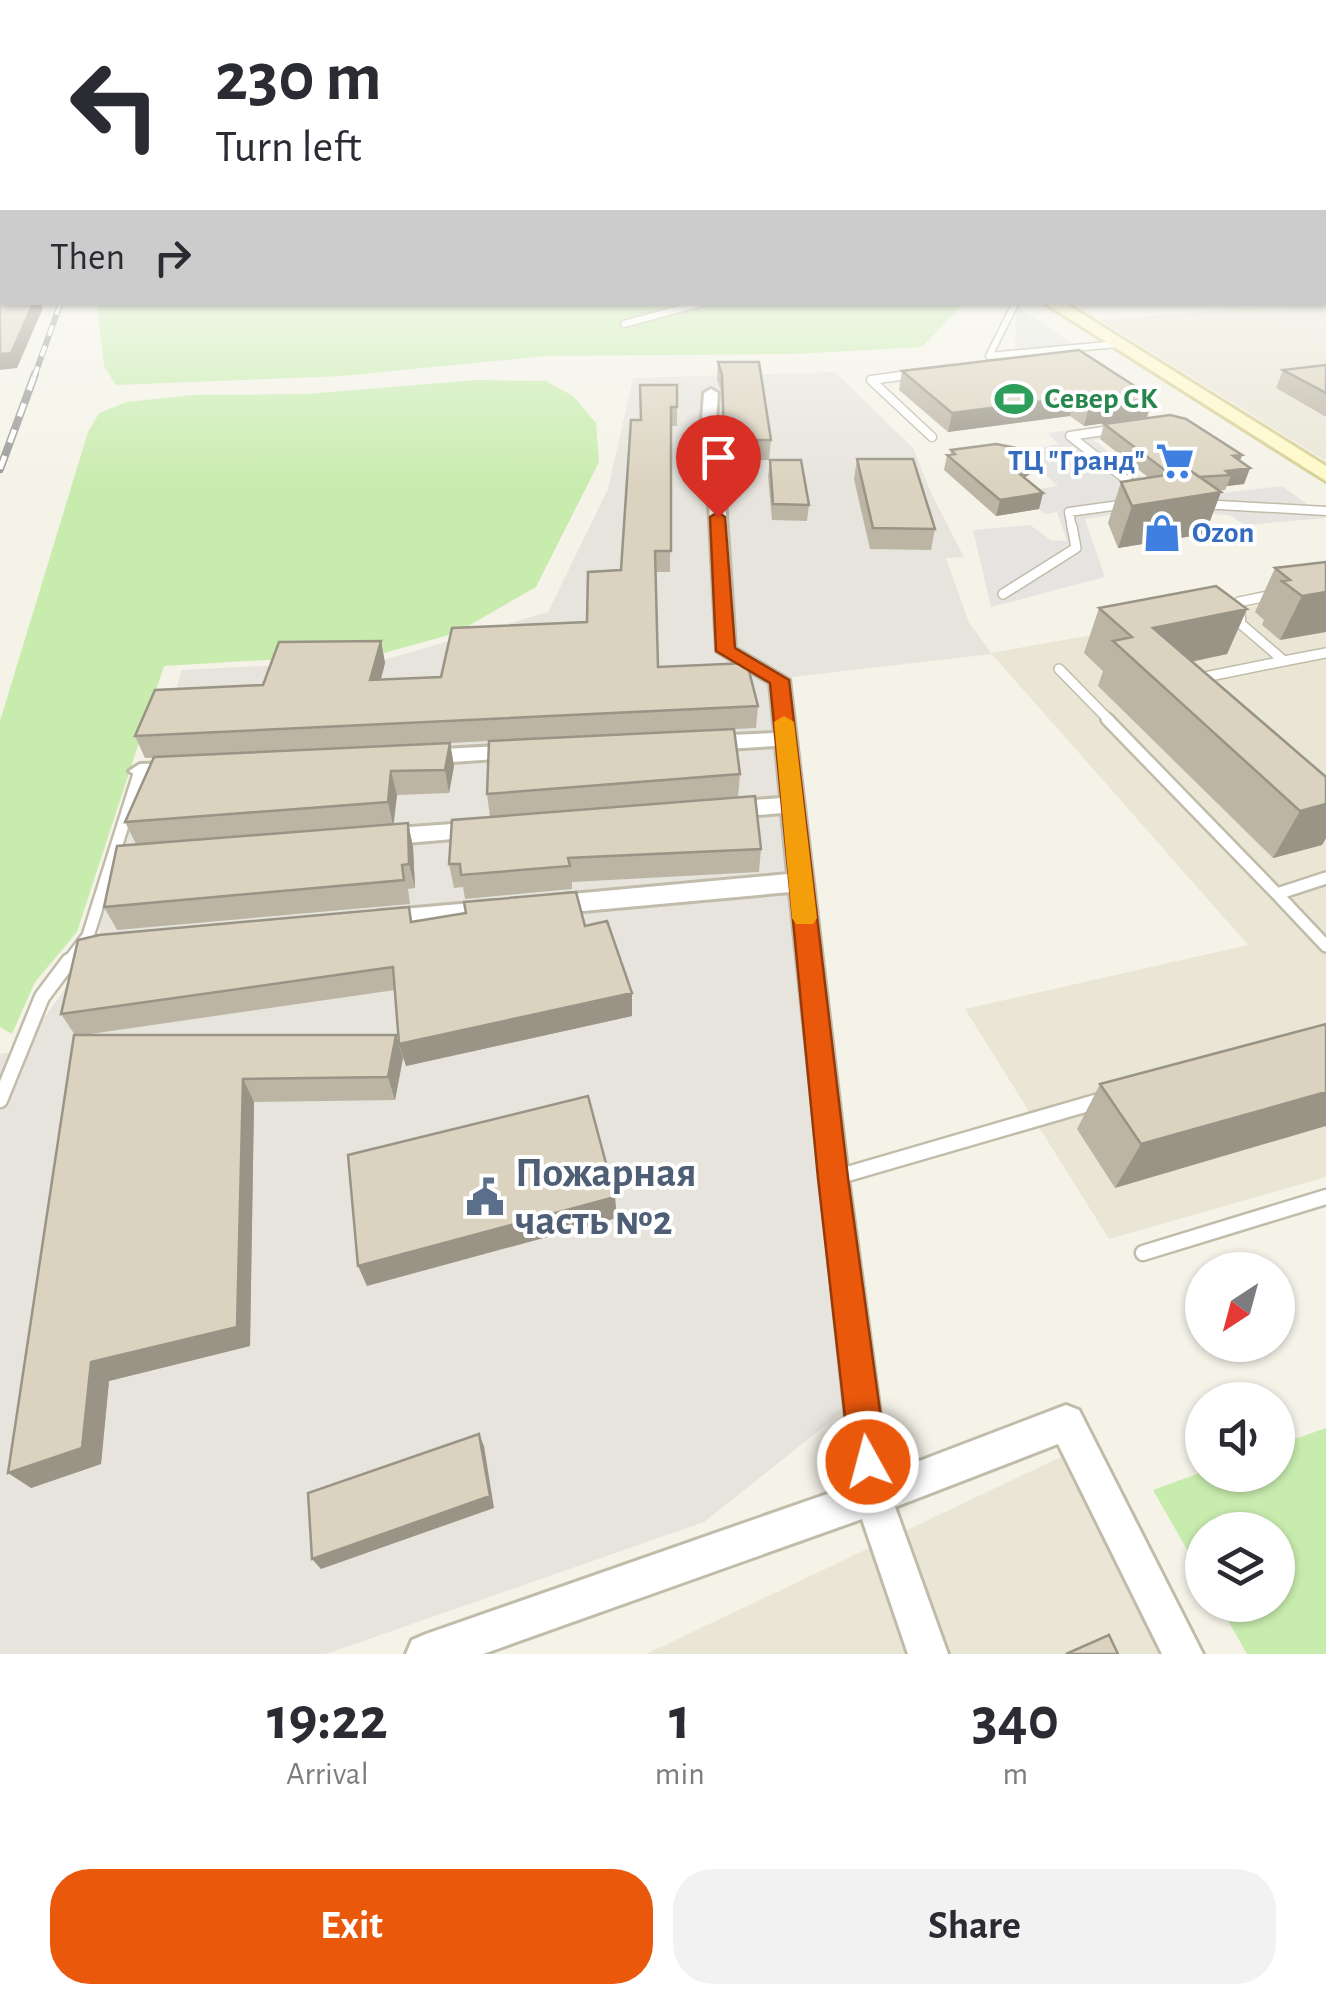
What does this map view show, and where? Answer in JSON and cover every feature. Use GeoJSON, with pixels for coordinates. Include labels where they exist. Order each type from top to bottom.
{"type":"FeatureCollection","features":[{"type":"Feature","properties":{"kind":"main road"},"geometry":{"type":"LineString","coordinates":[[1098,332],[1326,476]]}},
{"type":"Feature","properties":{"kind":"street"},"geometry":{"type":"LineString","coordinates":[[711,393],[707,447],[716,484],[726,651],[779,680],[833,1178],[873,1497],[928,1654]]}},
{"type":"Feature","properties":{"kind":"street"},"geometry":{"type":"LineString","coordinates":[[688,744],[786,739]]}},
{"type":"Feature","properties":{"kind":"street"},"geometry":{"type":"LineString","coordinates":[[394,759],[531,752]]}},
{"type":"Feature","properties":{"kind":"street"},"geometry":{"type":"LineString","coordinates":[[140,772],[198,768]]}},
{"type":"Feature","properties":{"kind":"street"},"geometry":{"type":"LineString","coordinates":[[696,812],[793,805]]}},
{"type":"Feature","properties":{"kind":"street"},"geometry":{"type":"LineString","coordinates":[[365,839],[501,828]]}},
{"type":"Feature","properties":{"kind":"street"},"geometry":{"type":"LineString","coordinates":[[353,922],[801,882]]}},
{"type":"Feature","properties":{"kind":"street"},"geometry":{"type":"LineString","coordinates":[[80,947],[119,944]]}},
{"type":"Feature","properties":{"kind":"street"},"geometry":{"type":"LineString","coordinates":[[426,1654],[873,1497],[1066,1424],[1183,1654]]}},
{"type":"Feature","properties":{"kind":"lane"},"geometry":{"type":"LineString","coordinates":[[1001,332],[983,367],[1022,360],[1046,361]]}},
{"type":"Feature","properties":{"kind":"lane"},"geometry":{"type":"LineString","coordinates":[[989,356],[1117,344]]}},
{"type":"Feature","properties":{"kind":"lane"},"geometry":{"type":"LineString","coordinates":[[927,373],[871,380],[932,437]]}},
{"type":"Feature","properties":{"kind":"lane"},"geometry":{"type":"LineString","coordinates":[[1128,428],[1070,436],[1152,500]]}},
{"type":"Feature","properties":{"kind":"lane"},"geometry":{"type":"LineString","coordinates":[[1002,594],[1076,548],[1069,512],[1135,502]]}},
{"type":"Feature","properties":{"kind":"lane"},"geometry":{"type":"LineString","coordinates":[[1188,503],[1326,511]]}},
{"type":"Feature","properties":{"kind":"lane"},"geometry":{"type":"LineString","coordinates":[[1284,661],[1241,624],[1238,602],[1291,592]]}},
{"type":"Feature","properties":{"kind":"lane"},"geometry":{"type":"LineString","coordinates":[[1175,684],[1326,653]]}},
{"type":"Feature","properties":{"kind":"lane"},"geometry":{"type":"LineString","coordinates":[[1059,669],[1326,946]]}},
{"type":"Feature","properties":{"kind":"lane"},"geometry":{"type":"LineString","coordinates":[[0,1100],[42,997],[88,936],[122,858],[140,772]]}},
{"type":"Feature","properties":{"kind":"lane"},"geometry":{"type":"LineString","coordinates":[[1278,894],[1326,878]]}},
{"type":"Feature","properties":{"kind":"lane"},"geometry":{"type":"LineString","coordinates":[[833,1178],[1117,1095]]}},
{"type":"Feature","properties":{"kind":"lane"},"geometry":{"type":"LineString","coordinates":[[1143,1253],[1326,1196]]}},
{"type":"Feature","properties":{"kind":"shaded area"},"geometry":{"type":"Polygon","coordinates":[[[1015,332],[1055,332],[1080,349],[1015,356],[1015,332]]]}},
{"type":"Feature","properties":{"kind":"shaded area"},"geometry":{"type":"Polygon","coordinates":[[[1120,332],[1326,332],[1326,461],[1120,332]]]}},
{"type":"Feature","properties":{"kind":"shaded area"},"geometry":{"type":"Polygon","coordinates":[[[835,372],[913,448],[964,557],[946,558],[969,623],[992,654],[792,677],[870,1390],[704,1522],[326,1654],[0,1654],[0,1054],[20,1051],[100,940],[99,893],[120,837],[146,789],[182,670],[384,660],[548,612],[608,489],[633,378],[835,372]]]}},
{"type":"Feature","properties":{"kind":"shaded area"},"geometry":{"type":"Polygon","coordinates":[[[1141,419],[1158,431],[1094,440],[1169,499],[1282,486],[1326,518],[1245,525],[1229,515],[1141,510],[1085,519],[1105,577],[991,607],[973,530],[1030,525],[1051,540],[1067,541],[1057,512],[1045,514],[1017,492],[1058,486],[1019,453],[1058,444],[1048,433],[1141,419]]]}},
{"type":"Feature","properties":{"kind":"shaded area"},"geometry":{"type":"Polygon","coordinates":[[[1326,593],[1326,1177],[1109,1239],[965,1009],[1248,945],[991,653],[1326,593]]]}},
{"type":"Feature","properties":{"kind":"shaded area"},"geometry":{"type":"Polygon","coordinates":[[[1067,1454],[1168,1654],[646,1654],[1067,1454]]]}},
{"type":"Feature","properties":{"kind":"green space"},"geometry":{"type":"Polygon","coordinates":[[[100,332],[936,332],[922,347],[795,354],[546,356],[342,376],[116,385],[104,366],[100,332]]]}},
{"type":"Feature","properties":{"kind":"green space"},"geometry":{"type":"Polygon","coordinates":[[[476,380],[546,381],[573,396],[596,423],[599,462],[536,587],[456,633],[384,653],[164,666],[77,932],[35,982],[12,1034],[0,1027],[0,721],[88,432],[99,413],[127,402],[192,395],[306,394],[476,380]]]}},
{"type":"Feature","properties":{"kind":"green space"},"geometry":{"type":"Polygon","coordinates":[[[1326,1428],[1326,1654],[1247,1654],[1229,1622],[1295,1622],[1295,1512],[1185,1512],[1185,1546],[1153,1490],[1185,1478],[1185,1492],[1295,1492],[1295,1439],[1326,1428]]]}},
{"type":"Feature","properties":{"kind":"building"},"geometry":{"type":"Polygon","coordinates":[[[0,332],[20,332],[11,353],[0,354],[0,332]]]}},
{"type":"Feature","properties":{"kind":"building"},"geometry":{"type":"Polygon","coordinates":[[[1079,350],[1153,398],[1089,407],[1075,397],[952,413],[902,371],[1079,350]]]}},
{"type":"Feature","properties":{"kind":"building"},"geometry":{"type":"Polygon","coordinates":[[[718,362],[759,362],[771,440],[724,440],[718,362]]]}},
{"type":"Feature","properties":{"kind":"building"},"geometry":{"type":"Polygon","coordinates":[[[1326,365],[1326,393],[1283,370],[1326,365]]]}},
{"type":"Feature","properties":{"kind":"building"},"geometry":{"type":"Polygon","coordinates":[[[640,385],[677,385],[677,407],[671,407],[671,551],[655,551],[658,667],[747,663],[758,706],[135,736],[155,690],[263,685],[279,642],[381,641],[370,680],[441,677],[452,628],[587,622],[588,572],[621,570],[631,420],[641,420],[640,385]]]}},
{"type":"Feature","properties":{"kind":"building"},"geometry":{"type":"Polygon","coordinates":[[[1170,415],[1186,419],[1242,455],[1233,456],[1250,468],[1226,471],[1231,475],[1199,477],[1191,471],[1170,474],[1104,424],[1170,415]]]}},
{"type":"Feature","properties":{"kind":"building"},"geometry":{"type":"Polygon","coordinates":[[[996,444],[1042,453],[1016,471],[1043,493],[1000,500],[947,455],[955,454],[951,450],[996,444]]]}},
{"type":"Feature","properties":{"kind":"building"},"geometry":{"type":"Polygon","coordinates":[[[857,459],[913,459],[935,529],[873,528],[857,459]]]}},
{"type":"Feature","properties":{"kind":"building"},"geometry":{"type":"Polygon","coordinates":[[[770,460],[801,460],[809,505],[773,504],[770,460]]]}},
{"type":"Feature","properties":{"kind":"building"},"geometry":{"type":"Polygon","coordinates":[[[1191,471],[1221,492],[1132,506],[1121,482],[1191,471]]]}},
{"type":"Feature","properties":{"kind":"building"},"geometry":{"type":"Polygon","coordinates":[[[1326,562],[1326,592],[1302,596],[1282,581],[1290,580],[1275,568],[1326,562]]]}},
{"type":"Feature","properties":{"kind":"building"},"geometry":{"type":"Polygon","coordinates":[[[1216,586],[1247,609],[1153,628],[1326,777],[1326,804],[1300,811],[1113,641],[1132,637],[1099,608],[1216,586]]]}},
{"type":"Feature","properties":{"kind":"building"},"geometry":{"type":"Polygon","coordinates":[[[734,729],[740,774],[487,794],[489,741],[734,729]]]}},
{"type":"Feature","properties":{"kind":"building"},"geometry":{"type":"Polygon","coordinates":[[[450,743],[445,770],[391,771],[388,802],[125,822],[154,757],[450,743]]]}},
{"type":"Feature","properties":{"kind":"building"},"geometry":{"type":"Polygon","coordinates":[[[755,796],[761,849],[568,858],[570,866],[461,875],[460,864],[449,864],[452,820],[755,796]]]}},
{"type":"Feature","properties":{"kind":"building"},"geometry":{"type":"Polygon","coordinates":[[[408,823],[409,864],[402,865],[404,880],[104,907],[117,846],[408,823]]]}},
{"type":"Feature","properties":{"kind":"building"},"geometry":{"type":"Polygon","coordinates":[[[576,892],[585,926],[607,921],[632,993],[399,1044],[393,967],[61,1014],[78,940],[99,935],[409,907],[411,922],[466,913],[464,902],[576,892]]]}},
{"type":"Feature","properties":{"kind":"building"},"geometry":{"type":"Polygon","coordinates":[[[1326,1024],[1326,1092],[1141,1144],[1100,1084],[1326,1024]]]}},
{"type":"Feature","properties":{"kind":"building"},"geometry":{"type":"Polygon","coordinates":[[[74,1035],[396,1035],[388,1077],[243,1079],[237,1327],[91,1362],[82,1448],[8,1473],[74,1035]]]}},
{"type":"Feature","properties":{"kind":"building","name":"Пожарная часть №2"},"geometry":{"type":"Polygon","coordinates":[[[588,1096],[615,1197],[358,1266],[348,1155],[588,1096]]]}},
{"type":"Feature","properties":{"kind":"building"},"geometry":{"type":"Polygon","coordinates":[[[479,1434],[490,1496],[312,1559],[308,1493],[479,1434]]]}},
{"type":"Feature","properties":{"kind":"building"},"geometry":{"type":"Polygon","coordinates":[[[1109,1635],[1118,1654],[1066,1654],[1109,1635]]]}},
{"type":"Feature","properties":{"kind":"railway"},"geometry":{"type":"LineString","coordinates":[[34,377],[50,332]]}},
{"type":"Feature","properties":{"kind":"railway"},"geometry":{"type":"LineString","coordinates":[[0,469],[35,374]]}},
{"type":"Feature","properties":{"kind":"slow traffic"},"geometry":{"type":"LineString","coordinates":[[784,722],[805,918]]}},
{"type":"Feature","properties":{"kind":"place","name":"Север СК"},"geometry":{"type":"Point","coordinates":[1014,399]}},
{"type":"Feature","properties":{"kind":"place","name":"ТЦ \"Гранд\""},"geometry":{"type":"Point","coordinates":[1175,461]}},
{"type":"Feature","properties":{"kind":"place","name":"Ozon"},"geometry":{"type":"Point","coordinates":[1162,533]}},
{"type":"Feature","properties":{"kind":"place","name":"Пожарная часть №2"},"geometry":{"type":"Point","coordinates":[485,1197]}},
{"type":"Feature","properties":{"kind":"route"},"geometry":{"type":"LineString","coordinates":[[718,517],[726,651],[779,680],[868,1462]]}}]}
